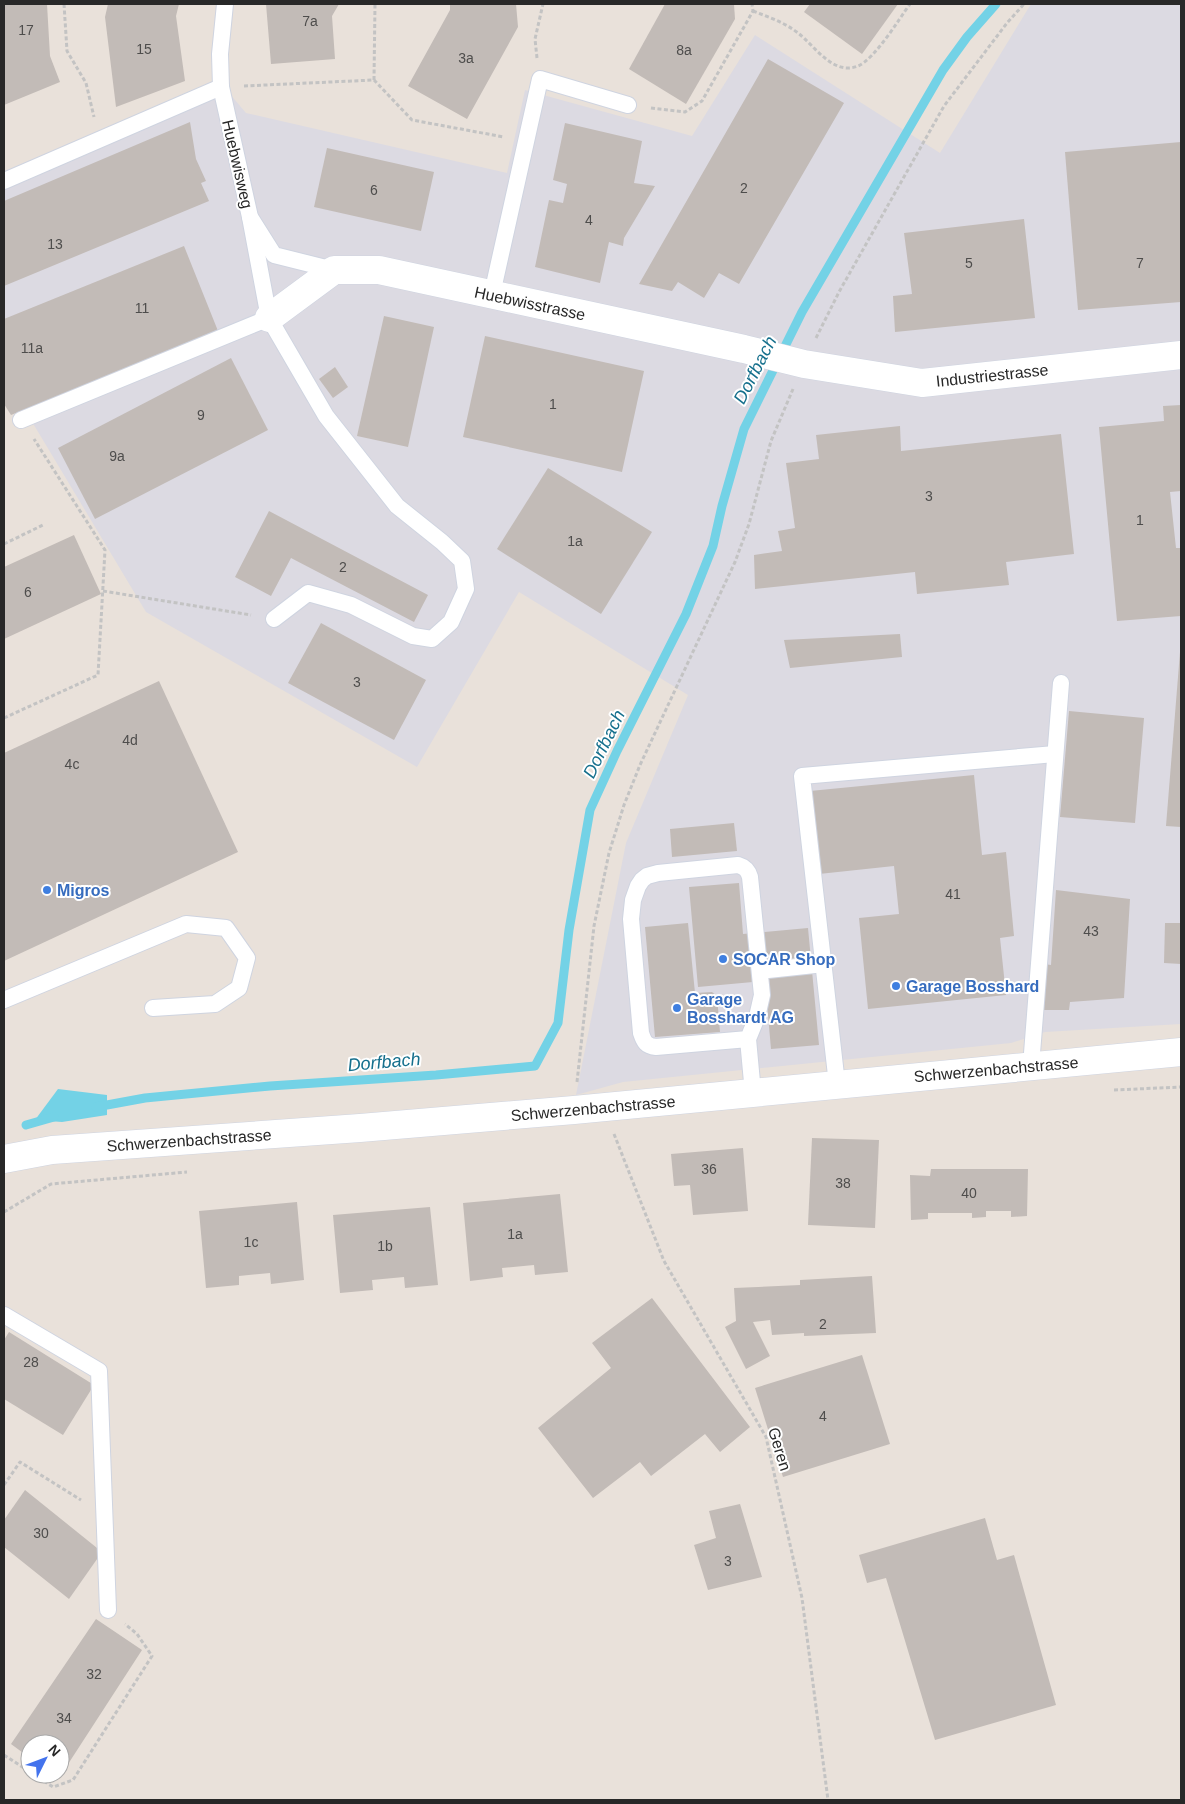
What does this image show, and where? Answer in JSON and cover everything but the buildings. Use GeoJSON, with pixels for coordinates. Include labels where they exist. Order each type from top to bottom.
{"type":"FeatureCollection","features":[{"type":"Feature","properties":{"kind":"main road","name":"Huebwisstrasse"},"geometry":{"type":"LineString","coordinates":[[334,270],[379,270],[744,349],[804,364]]}},
{"type":"Feature","properties":{"kind":"main road"},"geometry":{"type":"LineString","coordinates":[[269,318],[334,270]]}},
{"type":"Feature","properties":{"kind":"main road","name":"Industriestrasse"},"geometry":{"type":"LineString","coordinates":[[804,364],[922,383],[1181,355]]}},
{"type":"Feature","properties":{"kind":"main road","name":"Schwerzenbachstrasse"},"geometry":{"type":"LineString","coordinates":[[4,1159],[52,1150],[360,1128],[574,1110],[1181,1052]]}},
{"type":"Feature","properties":{"kind":"lane","name":"Huebwisweg"},"geometry":{"type":"LineString","coordinates":[[225,4],[220,54],[221,88],[250,217],[274,256],[334,270]]}},
{"type":"Feature","properties":{"kind":"lane"},"geometry":{"type":"LineString","coordinates":[[492,294],[540,79],[628,105]]}},
{"type":"Feature","properties":{"kind":"lane"},"geometry":{"type":"LineString","coordinates":[[4,181],[221,88]]}},
{"type":"Feature","properties":{"kind":"lane"},"geometry":{"type":"LineString","coordinates":[[250,217],[269,318],[326,416],[397,506],[442,542],[462,561],[466,590],[451,622],[432,639],[413,636],[351,604],[308,593],[274,619]]}},
{"type":"Feature","properties":{"kind":"lane"},"geometry":{"type":"LineString","coordinates":[[21,420],[269,318]]}},
{"type":"Feature","properties":{"kind":"lane"},"geometry":{"type":"LineString","coordinates":[[1031,1066],[1061,683]]}},
{"type":"Feature","properties":{"kind":"lane"},"geometry":{"type":"LineString","coordinates":[[837,1084],[802,776],[1055,754]]}},
{"type":"Feature","properties":{"kind":"lane"},"geometry":{"type":"LineString","coordinates":[[748,1039],[656,1047],[646,1044],[641,1032],[631,919],[633,900],[638,886],[647,876],[658,873],[738,865],[744,867],[750,877],[762,995],[761,1004],[748,1039],[753,1093]]}},
{"type":"Feature","properties":{"kind":"lane"},"geometry":{"type":"LineString","coordinates":[[4,1000],[186,924],[226,928],[247,958],[239,988],[215,1004],[153,1008]]}},
{"type":"Feature","properties":{"kind":"lane"},"geometry":{"type":"LineString","coordinates":[[760,971],[824,964]]}},
{"type":"Feature","properties":{"kind":"lane"},"geometry":{"type":"LineString","coordinates":[[4,1315],[99,1371],[108,1610]]}},
{"type":"Feature","properties":{"kind":"path"},"geometry":{"type":"LineString","coordinates":[[64,4],[66,51],[86,83],[100,139]]}},
{"type":"Feature","properties":{"kind":"path"},"geometry":{"type":"LineString","coordinates":[[375,4],[374,80],[412,120],[526,142]]}},
{"type":"Feature","properties":{"kind":"path"},"geometry":{"type":"LineString","coordinates":[[540,79],[535,39],[543,4]]}},
{"type":"Feature","properties":{"kind":"path"},"geometry":{"type":"LineString","coordinates":[[628,105],[685,112],[702,101],[753,11],[752,4]]}},
{"type":"Feature","properties":{"kind":"path"},"geometry":{"type":"LineString","coordinates":[[753,11],[778,20],[798,32],[818,52],[836,66],[848,68],[859,66],[873,54],[910,4]]}},
{"type":"Feature","properties":{"kind":"path"},"geometry":{"type":"LineString","coordinates":[[574,1110],[594,926],[609,853],[624,805],[640,765],[735,562],[749,524],[771,441],[804,364],[839,292],[944,106],[1007,23],[1024,4]]}},
{"type":"Feature","properties":{"kind":"path"},"geometry":{"type":"LineString","coordinates":[[221,88],[374,80]]}},
{"type":"Feature","properties":{"kind":"path"},"geometry":{"type":"LineString","coordinates":[[4,718],[98,675],[103,591],[105,550],[21,420]]}},
{"type":"Feature","properties":{"kind":"path"},"geometry":{"type":"LineString","coordinates":[[4,544],[44,525]]}},
{"type":"Feature","properties":{"kind":"path"},"geometry":{"type":"LineString","coordinates":[[103,591],[274,619]]}},
{"type":"Feature","properties":{"kind":"path","name":"Geren"},"geometry":{"type":"LineString","coordinates":[[611,1106],[613,1132],[664,1261],[766,1437],[802,1598],[828,1800]]}},
{"type":"Feature","properties":{"kind":"path"},"geometry":{"type":"LineString","coordinates":[[4,1486],[20,1462],[104,1514]]}},
{"type":"Feature","properties":{"kind":"path"},"geometry":{"type":"LineString","coordinates":[[70,1781],[73,1780],[152,1656],[137,1634],[108,1610]]}},
{"type":"Feature","properties":{"kind":"path"},"geometry":{"type":"LineString","coordinates":[[4,1755],[20,1766]]}},
{"type":"Feature","properties":{"kind":"path"},"geometry":{"type":"LineString","coordinates":[[48,1784],[53,1787],[62,1784]]}},
{"type":"Feature","properties":{"kind":"shaded area"},"geometry":{"type":"Polygon","coordinates":[[[1031,4],[1181,4],[1181,1024],[1045,1032],[1011,1043],[623,1082],[576,1095],[626,843],[688,695],[519,592],[417,767],[146,612],[4,375],[4,184],[224,87],[246,113],[507,173],[525,90],[692,136],[755,35],[940,153],[1031,4]]]}},
{"type":"Feature","properties":{"kind":"water"},"geometry":{"type":"Polygon","coordinates":[[[58,1089],[107,1095],[107,1115],[62,1122],[35,1120],[58,1089]]]}},
{"type":"Feature","properties":{"kind":"waterway","name":"Dorfbach"},"geometry":{"type":"LineString","coordinates":[[96,1107],[145,1098],[270,1086],[436,1075],[535,1066],[558,1023],[569,930],[590,810],[617,751],[686,614],[713,546],[722,506],[744,429],[802,312],[943,70],[967,37],[996,4]]}},
{"type":"Feature","properties":{"kind":"waterway","name":"Dorfbach"},"geometry":{"type":"LineString","coordinates":[[26,1125],[54,1117]]}},
{"type":"Feature","properties":{"kind":"place","name":"Migros"},"geometry":{"type":"Point","coordinates":[47,890]}},
{"type":"Feature","properties":{"kind":"place","name":"SOCAR Shop"},"geometry":{"type":"Point","coordinates":[723,959]}},
{"type":"Feature","properties":{"kind":"place","name":"Garage Bosshard"},"geometry":{"type":"Point","coordinates":[896,986]}},
{"type":"Feature","properties":{"kind":"place","name":"Garage Bosshardt AG"},"geometry":{"type":"Point","coordinates":[677,1008]}}]}
